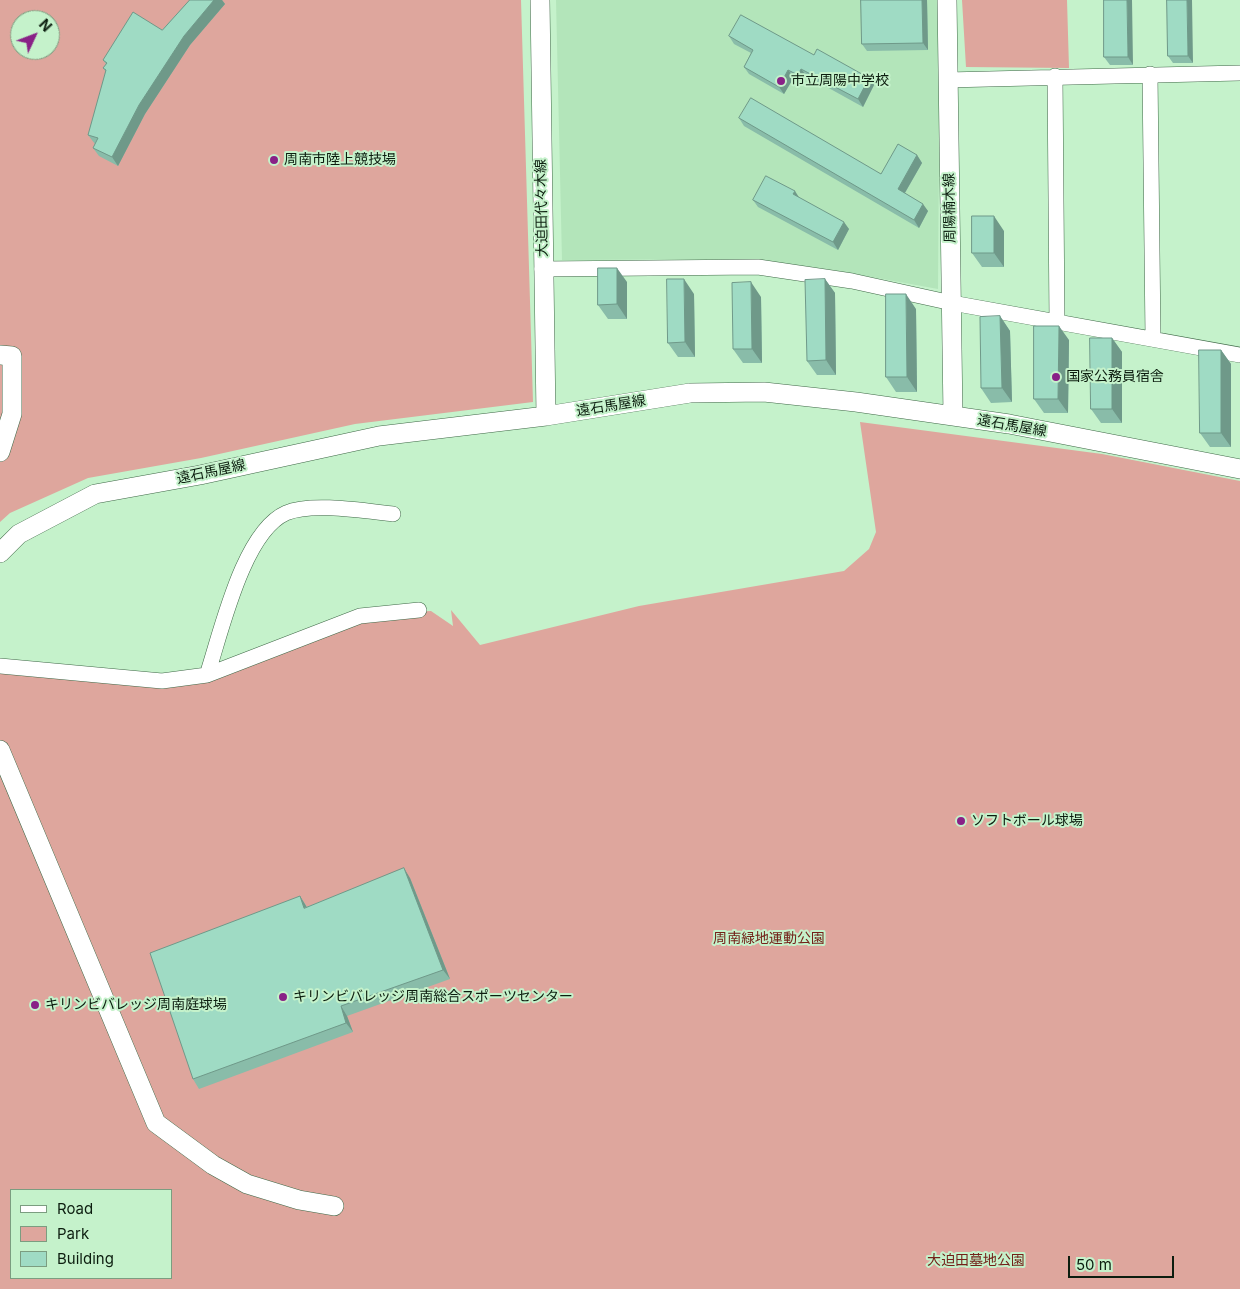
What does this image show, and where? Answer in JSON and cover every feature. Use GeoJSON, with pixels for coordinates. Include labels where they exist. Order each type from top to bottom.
{"type":"FeatureCollection","features":[{"type":"Feature","properties":{"kind":"street","name":"大迫田代々木線"},"geometry":{"type":"LineString","coordinates":[[540,0],[542,269],[546,416]]}},
{"type":"Feature","properties":{"kind":"street","name":"周陽楠木線"},"geometry":{"type":"LineString","coordinates":[[946,0],[952,303],[952,416]]}},
{"type":"Feature","properties":{"kind":"street"},"geometry":{"type":"LineString","coordinates":[[947,80],[1240,73]]}},
{"type":"Feature","properties":{"kind":"street"},"geometry":{"type":"LineString","coordinates":[[1150,74],[1153,338]]}},
{"type":"Feature","properties":{"kind":"street"},"geometry":{"type":"LineString","coordinates":[[1056,76],[1057,323]]}},
{"type":"Feature","properties":{"kind":"street"},"geometry":{"type":"LineString","coordinates":[[542,269],[758,267],[852,281],[952,303],[1057,323],[1153,338],[1240,356]]}},
{"type":"Feature","properties":{"kind":"street"},"geometry":{"type":"LineString","coordinates":[[0,355],[12,356],[12,414],[0,452]]}},
{"type":"Feature","properties":{"kind":"street","name":"遠石馬屋線"},"geometry":{"type":"LineString","coordinates":[[0,553],[19,534],[95,494],[200,475],[379,436],[546,416],[690,393],[755,392],[856,402],[1009,424],[1240,469]]}},
{"type":"Feature","properties":{"kind":"street"},"geometry":{"type":"LineString","coordinates":[[208,675],[244,563],[262,532],[286,513],[324,507],[393,514]]}},
{"type":"Feature","properties":{"kind":"street"},"geometry":{"type":"LineString","coordinates":[[0,666],[162,681],[208,675],[360,616],[419,610]]}},
{"type":"Feature","properties":{"kind":"street"},"geometry":{"type":"LineString","coordinates":[[0,750],[156,1123],[213,1165],[247,1184],[300,1200],[334,1206]]}},
{"type":"Feature","properties":{"kind":"shaded area"},"geometry":{"type":"Polygon","coordinates":[[[556,0],[940,0],[938,289],[833,270],[749,259],[562,260],[556,0]]]}},
{"type":"Feature","properties":{"kind":"green space"},"geometry":{"type":"Polygon","coordinates":[[[0,0],[521,0],[533,402],[355,424],[201,458],[88,478],[10,513],[0,522],[0,0]]]}},
{"type":"Feature","properties":{"kind":"green space"},"geometry":{"type":"Polygon","coordinates":[[[962,0],[1067,0],[1069,68],[966,67],[962,0]]]}},
{"type":"Feature","properties":{"kind":"green space","name":"周南緑地運動公園"},"geometry":{"type":"Polygon","coordinates":[[[860,422],[1102,454],[1240,481],[1240,1289],[0,1289],[0,666],[198,677],[362,614],[431,611],[453,626],[451,610],[480,645],[639,606],[844,571],[869,549],[876,532],[860,422]]]}},
{"type":"Feature","properties":{"kind":"building"},"geometry":{"type":"Polygon","coordinates":[[[190,0],[214,0],[184,36],[139,105],[112,157],[93,148],[98,138],[88,135],[106,70],[103,68],[107,63],[103,60],[133,12],[162,30],[190,0]]]}},
{"type":"Feature","properties":{"kind":"building"},"geometry":{"type":"Polygon","coordinates":[[[861,0],[922,0],[923,43],[862,44],[861,0]]]}},
{"type":"Feature","properties":{"kind":"building"},"geometry":{"type":"Polygon","coordinates":[[[1104,0],[1127,0],[1128,57],[1104,57],[1104,0]]]}},
{"type":"Feature","properties":{"kind":"building"},"geometry":{"type":"Polygon","coordinates":[[[1167,0],[1187,0],[1188,56],[1168,56],[1167,0]]]}},
{"type":"Feature","properties":{"kind":"building"},"geometry":{"type":"Polygon","coordinates":[[[741,15],[814,55],[817,49],[869,78],[858,99],[801,69],[798,75],[788,70],[779,87],[744,67],[753,50],[729,36],[741,15]]]}},
{"type":"Feature","properties":{"kind":"building"},"geometry":{"type":"Polygon","coordinates":[[[751,98],[881,174],[898,144],[917,155],[898,189],[923,204],[914,220],[739,118],[751,98]]]}},
{"type":"Feature","properties":{"kind":"building"},"geometry":{"type":"Polygon","coordinates":[[[766,176],[795,191],[793,194],[844,222],[833,242],[753,200],[766,176]]]}},
{"type":"Feature","properties":{"kind":"building"},"geometry":{"type":"Polygon","coordinates":[[[972,216],[994,216],[994,253],[972,253],[972,216]]]}},
{"type":"Feature","properties":{"kind":"building"},"geometry":{"type":"Polygon","coordinates":[[[598,268],[617,268],[617,304],[598,305],[598,268]]]}},
{"type":"Feature","properties":{"kind":"building"},"geometry":{"type":"Polygon","coordinates":[[[667,279],[684,279],[685,342],[668,343],[667,279]]]}},
{"type":"Feature","properties":{"kind":"building"},"geometry":{"type":"Polygon","coordinates":[[[825,279],[826,360],[807,361],[805,280],[825,279]]]}},
{"type":"Feature","properties":{"kind":"building"},"geometry":{"type":"Polygon","coordinates":[[[751,282],[752,349],[733,349],[732,283],[751,282]]]}},
{"type":"Feature","properties":{"kind":"building"},"geometry":{"type":"Polygon","coordinates":[[[886,294],[906,294],[907,377],[886,377],[886,294]]]}},
{"type":"Feature","properties":{"kind":"building"},"geometry":{"type":"Polygon","coordinates":[[[1000,316],[1002,388],[981,388],[980,317],[1000,316]]]}},
{"type":"Feature","properties":{"kind":"building"},"geometry":{"type":"Polygon","coordinates":[[[1034,326],[1059,326],[1058,399],[1034,399],[1034,326]]]}},
{"type":"Feature","properties":{"kind":"building"},"geometry":{"type":"Polygon","coordinates":[[[1090,338],[1112,338],[1112,409],[1091,409],[1090,338]]]}},
{"type":"Feature","properties":{"kind":"building"},"geometry":{"type":"Polygon","coordinates":[[[1199,350],[1221,350],[1221,433],[1200,433],[1199,350]]]}},
{"type":"Feature","properties":{"kind":"building","name":"キリンビバレッジ周南総合スポーツセンター"},"geometry":{"type":"Polygon","coordinates":[[[404,868],[443,970],[341,1006],[346,1023],[193,1079],[150,953],[300,896],[304,908],[404,868]]]}},
{"type":"Feature","properties":{"kind":"place","name":"市立周陽中学校"},"geometry":{"type":"Point","coordinates":[781,81]}},
{"type":"Feature","properties":{"kind":"place","name":"周南市陸上競技場"},"geometry":{"type":"Point","coordinates":[274,160]}},
{"type":"Feature","properties":{"kind":"place","name":"国家公務員宿舎"},"geometry":{"type":"Point","coordinates":[1056,377]}},
{"type":"Feature","properties":{"kind":"place","name":"ソフトボール球場"},"geometry":{"type":"Point","coordinates":[961,821]}},
{"type":"Feature","properties":{"kind":"place","name":"キリンビバレッジ周南総合スポーツセンター"},"geometry":{"type":"Point","coordinates":[283,997]}},
{"type":"Feature","properties":{"kind":"place","name":"キリンビバレッジ周南庭球場"},"geometry":{"type":"Point","coordinates":[35,1005]}},
{"type":"Feature","properties":{"kind":"park label","name":"大迫田墓地公園"},"geometry":{"type":"Point","coordinates":[976,1261]}}]}
